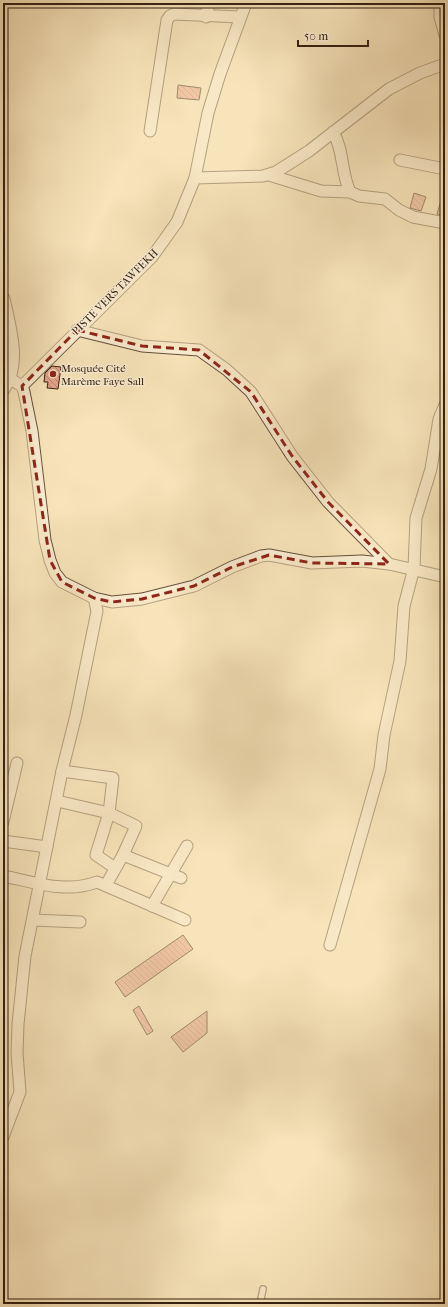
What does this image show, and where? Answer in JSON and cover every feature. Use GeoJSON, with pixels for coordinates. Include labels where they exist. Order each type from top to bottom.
{"type":"FeatureCollection","features":[{"type":"Feature","properties":{"kind":"street"},"geometry":{"type":"LineString","coordinates":[[206,17],[209,3]]}},
{"type":"Feature","properties":{"kind":"street","name":"PISTE VERS TAWFEKH"},"geometry":{"type":"LineString","coordinates":[[22,386],[152,257],[177,222],[195,178],[208,113],[220,74],[246,3]]}},
{"type":"Feature","properties":{"kind":"street"},"geometry":{"type":"LineString","coordinates":[[440,3],[445,35]]}},
{"type":"Feature","properties":{"kind":"street"},"geometry":{"type":"LineString","coordinates":[[150,131],[167,20],[170,16],[174,14],[206,17],[240,17]]}},
{"type":"Feature","properties":{"kind":"street"},"geometry":{"type":"LineString","coordinates":[[269,175],[309,151],[389,89],[420,72],[445,64]]}},
{"type":"Feature","properties":{"kind":"street"},"geometry":{"type":"LineString","coordinates":[[333,132],[341,155],[344,178],[350,192]]}},
{"type":"Feature","properties":{"kind":"street"},"geometry":{"type":"LineString","coordinates":[[400,160],[445,170]]}},
{"type":"Feature","properties":{"kind":"street"},"geometry":{"type":"LineString","coordinates":[[195,178],[269,175],[321,191],[350,192],[360,196],[385,199],[399,210],[413,217],[445,223]]}},
{"type":"Feature","properties":{"kind":"street"},"geometry":{"type":"LineString","coordinates":[[3,299],[6,332],[12,360],[5,382],[22,386],[32,432],[45,540],[54,572],[62,582],[94,598],[112,602],[142,599],[194,586],[232,567],[261,556],[269,555],[312,563],[362,561],[389,564],[414,568],[445,577]]}},
{"type":"Feature","properties":{"kind":"street"},"geometry":{"type":"LineString","coordinates":[[77,330],[142,346],[200,350],[227,370],[251,392],[292,456],[328,502],[389,564]]}},
{"type":"Feature","properties":{"kind":"street"},"geometry":{"type":"LineString","coordinates":[[330,944],[380,769],[384,735],[400,661],[404,606],[414,568],[416,518],[431,469],[437,432],[445,405]]}},
{"type":"Feature","properties":{"kind":"street"},"geometry":{"type":"LineString","coordinates":[[3,1137],[20,1092],[17,1052],[18,1024],[25,956],[62,771],[76,715],[97,611],[94,598]]}},
{"type":"Feature","properties":{"kind":"street"},"geometry":{"type":"LineString","coordinates":[[3,822],[17,763]]}},
{"type":"Feature","properties":{"kind":"street"},"geometry":{"type":"LineString","coordinates":[[62,771],[114,778],[109,813],[96,855],[115,868]]}},
{"type":"Feature","properties":{"kind":"street"},"geometry":{"type":"LineString","coordinates":[[57,801],[109,813],[136,826],[123,855],[106,885]]}},
{"type":"Feature","properties":{"kind":"street"},"geometry":{"type":"LineString","coordinates":[[3,841],[47,847]]}},
{"type":"Feature","properties":{"kind":"street"},"geometry":{"type":"LineString","coordinates":[[152,906],[187,846]]}},
{"type":"Feature","properties":{"kind":"street"},"geometry":{"type":"LineString","coordinates":[[123,855],[181,878]]}},
{"type":"Feature","properties":{"kind":"street"},"geometry":{"type":"LineString","coordinates":[[3,876],[40,885],[64,888],[84,887],[97,882],[185,920]]}},
{"type":"Feature","properties":{"kind":"street"},"geometry":{"type":"LineString","coordinates":[[33,920],[80,922]]}},
{"type":"Feature","properties":{"kind":"lane"},"geometry":{"type":"LineString","coordinates":[[260,1304],[263,1289]]}},
{"type":"Feature","properties":{"kind":"highlighted area"},"geometry":{"type":"Polygon","coordinates":[[[77,330],[142,346],[199,350],[251,392],[292,456],[328,502],[389,564],[312,563],[269,555],[232,567],[194,586],[142,599],[112,602],[94,598],[62,582],[50,560],[22,386],[77,330]]]}},
{"type":"Feature","properties":{"kind":"building"},"geometry":{"type":"Polygon","coordinates":[[[178,85],[201,88],[199,100],[177,98],[178,85]]]}},
{"type":"Feature","properties":{"kind":"building"},"geometry":{"type":"Polygon","coordinates":[[[414,193],[426,197],[421,211],[410,208],[414,193]]]}},
{"type":"Feature","properties":{"kind":"building"},"geometry":{"type":"Polygon","coordinates":[[[443,194],[445,194],[445,216],[437,214],[443,194]]]}},
{"type":"Feature","properties":{"kind":"building","name":"Mosquée Cité Marème Faye Sall"},"geometry":{"type":"Polygon","coordinates":[[[52,366],[61,367],[58,389],[47,388],[48,382],[44,382],[45,373],[52,366]]]}},
{"type":"Feature","properties":{"kind":"building"},"geometry":{"type":"Polygon","coordinates":[[[183,935],[193,949],[125,997],[115,982],[183,935]]]}},
{"type":"Feature","properties":{"kind":"building"},"geometry":{"type":"Polygon","coordinates":[[[139,1006],[153,1031],[147,1035],[133,1010],[139,1006]]]}},
{"type":"Feature","properties":{"kind":"building"},"geometry":{"type":"Polygon","coordinates":[[[207,1011],[207,1033],[183,1052],[171,1037],[207,1011]]]}},
{"type":"Feature","properties":{"kind":"place","name":"Mosquée Cité Marème Faye Sall"},"geometry":{"type":"Point","coordinates":[53,374]}}]}
